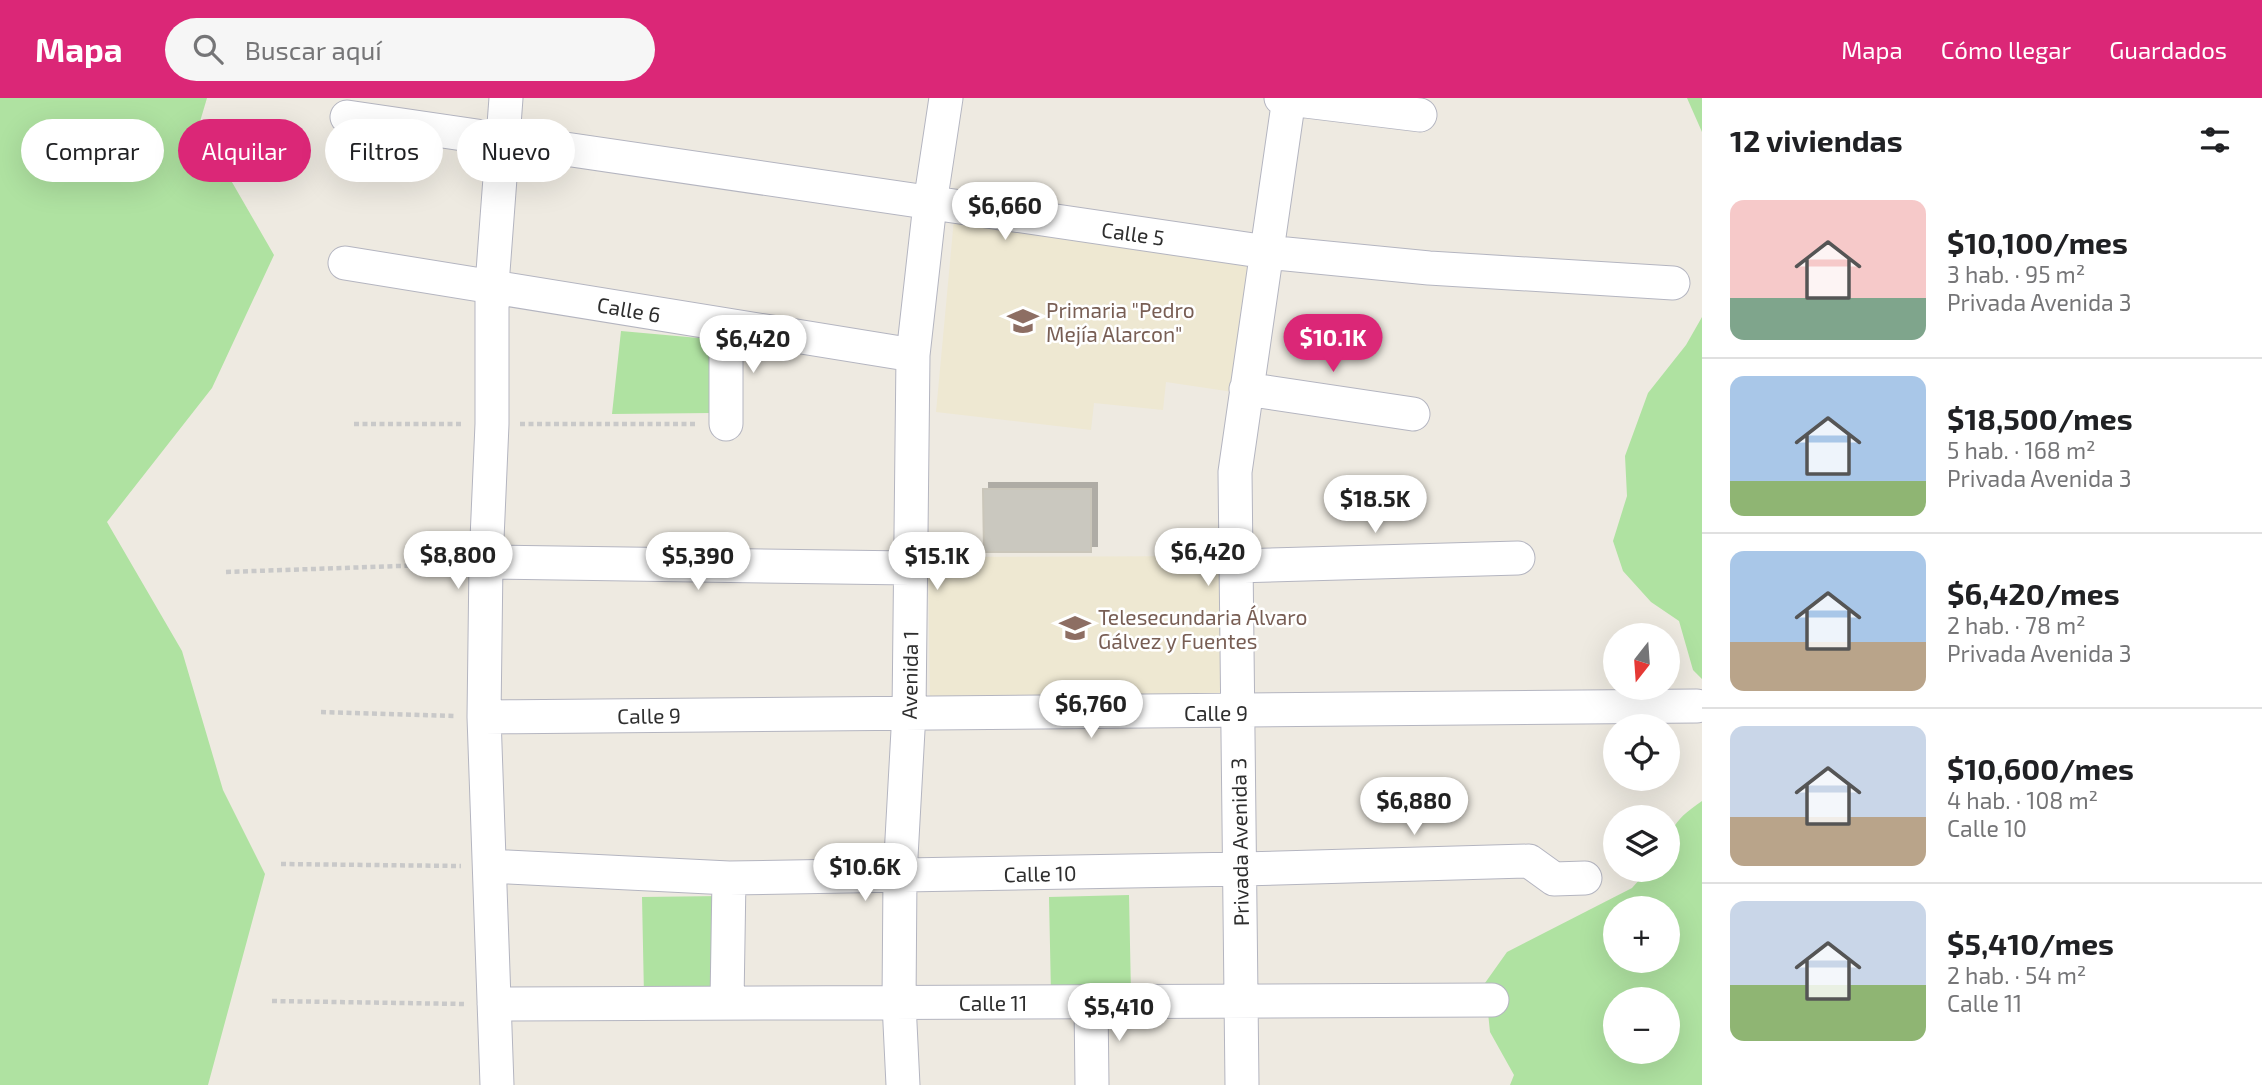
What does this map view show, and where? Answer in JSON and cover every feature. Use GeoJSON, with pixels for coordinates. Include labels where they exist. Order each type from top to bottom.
{"type":"FeatureCollection","features":[{"type":"Feature","properties":{"kind":"street"},"geometry":{"type":"LineString","coordinates":[[505,119],[506,98]]}},
{"type":"Feature","properties":{"kind":"street","name":"Avenida 1"},"geometry":{"type":"LineString","coordinates":[[903,1085],[899,1003],[900,875],[909,712],[913,355],[930,204],[946,98]]}},
{"type":"Feature","properties":{"kind":"street"},"geometry":{"type":"LineString","coordinates":[[1286,98],[1420,116]]}},
{"type":"Feature","properties":{"kind":"street","name":"Privada Avenida 3"},"geometry":{"type":"LineString","coordinates":[[1241,1085],[1241,869],[1235,472],[1286,98]]}},
{"type":"Feature","properties":{"kind":"street","name":"Calle 5"},"geometry":{"type":"LineString","coordinates":[[347,117],[457,134]]}},
{"type":"Feature","properties":{"kind":"street","name":"Calle 5"},"geometry":{"type":"LineString","coordinates":[[575,152],[1267,251],[1429,268],[1673,283]]}},
{"type":"Feature","properties":{"kind":"street"},"geometry":{"type":"LineString","coordinates":[[497,1085],[484,717],[486,562],[492,424],[492,285],[500,182]]}},
{"type":"Feature","properties":{"kind":"street","name":"Calle 6"},"geometry":{"type":"LineString","coordinates":[[345,263],[913,355]]}},
{"type":"Feature","properties":{"kind":"street"},"geometry":{"type":"LineString","coordinates":[[726,325],[726,425]]}},
{"type":"Feature","properties":{"kind":"street"},"geometry":{"type":"LineString","coordinates":[[1246,389],[1413,414]]}},
{"type":"Feature","properties":{"kind":"street"},"geometry":{"type":"LineString","coordinates":[[1235,566],[1518,558]]}},
{"type":"Feature","properties":{"kind":"street"},"geometry":{"type":"LineString","coordinates":[[486,562],[910,568]]}},
{"type":"Feature","properties":{"kind":"street","name":"Calle 9"},"geometry":{"type":"LineString","coordinates":[[484,717],[909,712],[1237,713],[1697,706]]}},
{"type":"Feature","properties":{"kind":"street","name":"Calle 10"},"geometry":{"type":"LineString","coordinates":[[489,866],[729,878],[1529,861],[1554,879],[1585,878]]}},
{"type":"Feature","properties":{"kind":"street"},"geometry":{"type":"LineString","coordinates":[[727,1002],[729,878]]}},
{"type":"Feature","properties":{"kind":"street","name":"Calle 11"},"geometry":{"type":"LineString","coordinates":[[494,1004],[1492,1000]]}},
{"type":"Feature","properties":{"kind":"street"},"geometry":{"type":"LineString","coordinates":[[1091,1002],[1092,1085]]}},
{"type":"Feature","properties":{"kind":"path"},"geometry":{"type":"LineString","coordinates":[[354,424],[726,425]]}},
{"type":"Feature","properties":{"kind":"path"},"geometry":{"type":"LineString","coordinates":[[226,572],[486,562]]}},
{"type":"Feature","properties":{"kind":"path"},"geometry":{"type":"LineString","coordinates":[[321,712],[484,717]]}},
{"type":"Feature","properties":{"kind":"path"},"geometry":{"type":"LineString","coordinates":[[281,864],[489,866]]}},
{"type":"Feature","properties":{"kind":"path"},"geometry":{"type":"LineString","coordinates":[[272,1001],[494,1004]]}},
{"type":"Feature","properties":{"kind":"shaded area"},"geometry":{"type":"Polygon","coordinates":[[[954,219],[1251,260],[1233,392],[1166,382],[1163,410],[1094,403],[1091,430],[936,412],[954,219]]]}},
{"type":"Feature","properties":{"kind":"shaded area","name":"Telesecundaria Álvaro Gálvez y Fuentes"},"geometry":{"type":"Polygon","coordinates":[[[1220,556],[1221,699],[930,701],[928,557],[1220,556]]]}},
{"type":"Feature","properties":{"kind":"green space"},"geometry":{"type":"Polygon","coordinates":[[[0,98],[207,98],[201,119],[178,119],[178,182],[232,182],[274,255],[212,388],[107,522],[182,651],[223,790],[265,874],[208,1085],[0,1085],[0,98]]]}},
{"type":"Feature","properties":{"kind":"green space"},"geometry":{"type":"Polygon","coordinates":[[[1687,98],[1702,98],[1702,132],[1687,98]]]}},
{"type":"Feature","properties":{"kind":"green space"},"geometry":{"type":"Polygon","coordinates":[[[1702,317],[1702,679],[1693,670],[1679,621],[1651,602],[1623,571],[1613,541],[1627,496],[1625,456],[1648,393],[1686,345],[1702,317]]]}},
{"type":"Feature","properties":{"kind":"green space"},"geometry":{"type":"Polygon","coordinates":[[[621,331],[710,339],[711,413],[612,414],[621,331]]]}},
{"type":"Feature","properties":{"kind":"green space"},"geometry":{"type":"Polygon","coordinates":[[[1702,801],[1702,1085],[1510,1085],[1514,1075],[1490,1032],[1485,983],[1507,952],[1603,903],[1603,973],[1680,973],[1680,896],[1616,896],[1637,882],[1680,882],[1680,819],[1702,801]]]}},
{"type":"Feature","properties":{"kind":"green space"},"geometry":{"type":"Polygon","coordinates":[[[1129,895],[1131,994],[1051,995],[1049,897],[1129,895]]]}},
{"type":"Feature","properties":{"kind":"green space"},"geometry":{"type":"Polygon","coordinates":[[[721,896],[723,994],[644,996],[642,897],[721,896]]]}},
{"type":"Feature","properties":{"kind":"building"},"geometry":{"type":"Polygon","coordinates":[[[983,489],[1091,489],[1091,552],[984,552],[983,489]]]}},
{"type":"Feature","properties":{"kind":"place","name":"Primaria \"Pedro Mejía Alarcon\""},"geometry":{"type":"Point","coordinates":[1023,321]}},
{"type":"Feature","properties":{"kind":"place","name":"Telesecundaria Álvaro Gálvez y Fuentes"},"geometry":{"type":"Point","coordinates":[1075,628]}}]}
